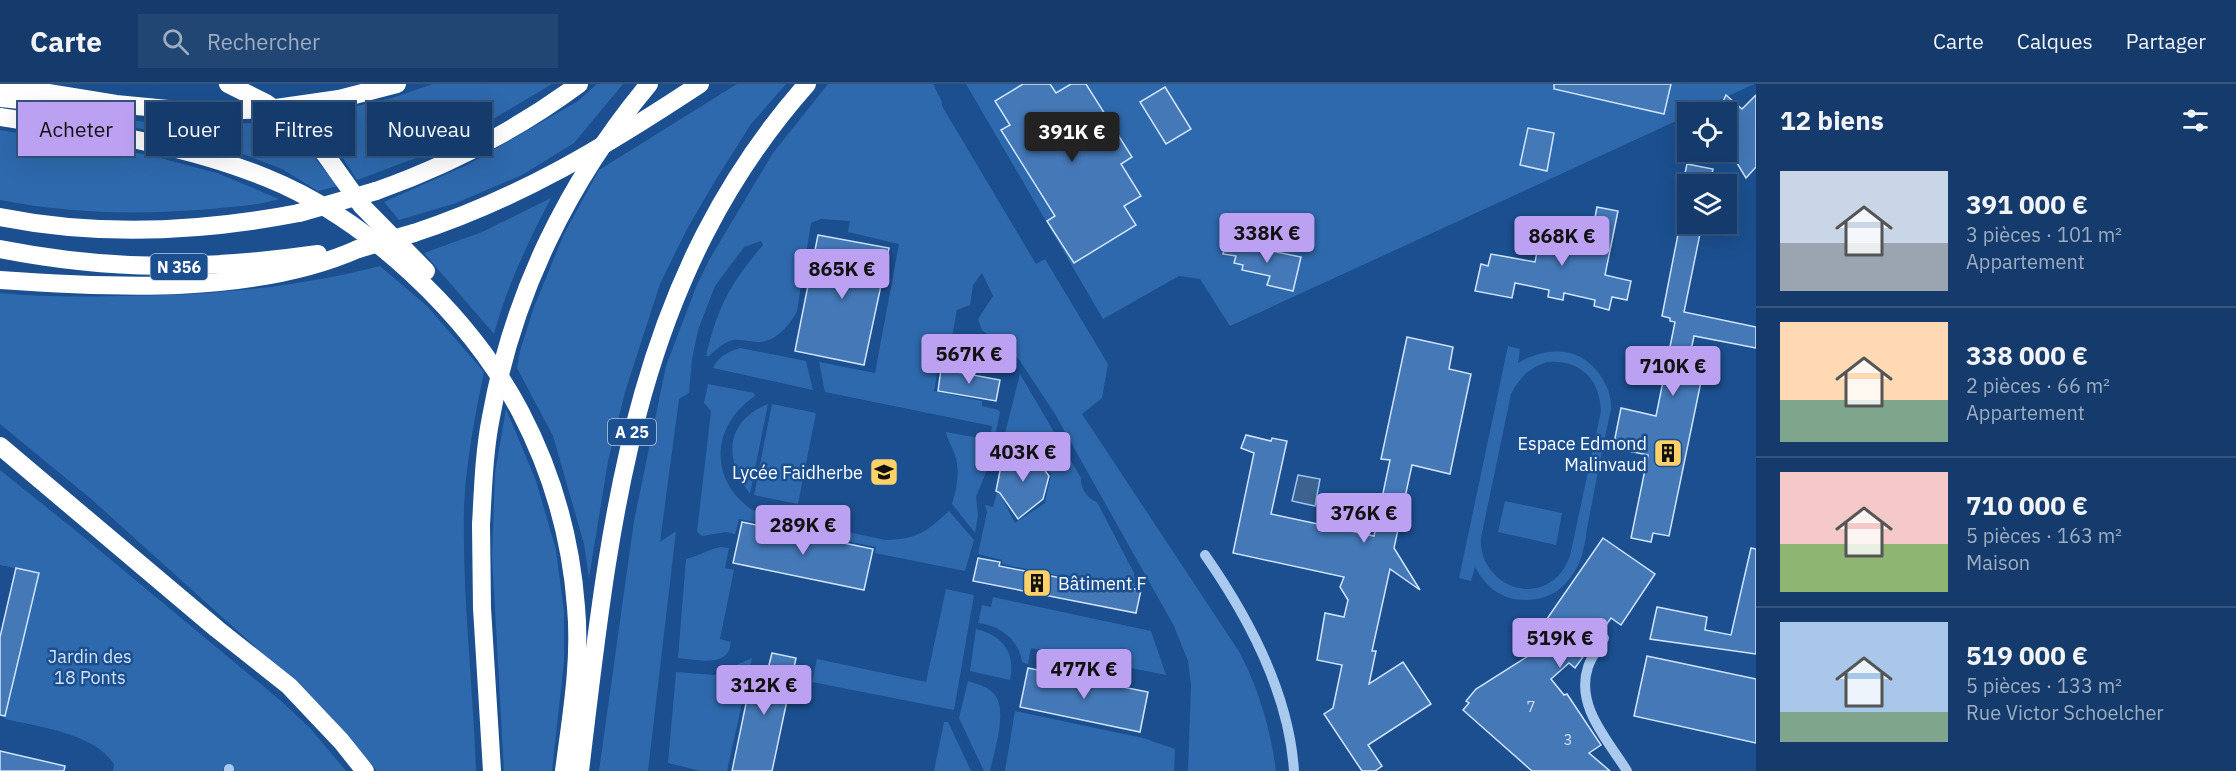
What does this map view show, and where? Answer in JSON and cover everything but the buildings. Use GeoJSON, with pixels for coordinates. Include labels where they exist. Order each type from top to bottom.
{"type":"FeatureCollection","features":[{"type":"Feature","properties":{"kind":"highway"},"geometry":{"type":"LineString","coordinates":[[228,84],[266,103],[300,128],[312,140],[371,216],[441,285],[444,306]]}},
{"type":"Feature","properties":{"kind":"highway"},"geometry":{"type":"LineString","coordinates":[[241,110],[269,109],[339,99],[397,84]]}},
{"type":"Feature","properties":{"kind":"highway"},"geometry":{"type":"LineString","coordinates":[[0,217],[81,228],[147,231],[235,225],[299,213],[376,190],[425,172],[490,141],[539,112],[579,84]]}},
{"type":"Feature","properties":{"kind":"highway"},"geometry":{"type":"LineString","coordinates":[[492,771],[482,608],[481,525],[492,409],[508,348],[530,280],[550,235],[592,160],[627,110],[649,84]]}},
{"type":"Feature","properties":{"kind":"highway","name":"N 356"},"geometry":{"type":"LineString","coordinates":[[0,249],[75,262],[169,267],[245,264],[358,249],[472,213],[541,181],[583,158],[700,84]]}},
{"type":"Feature","properties":{"kind":"highway","name":"A 25"},"geometry":{"type":"LineString","coordinates":[[580,771],[609,545],[633,425],[657,346],[690,264],[721,204],[760,144],[807,84]]}},
{"type":"Feature","properties":{"kind":"highway"},"geometry":{"type":"LineString","coordinates":[[0,85],[146,107]]}},
{"type":"Feature","properties":{"kind":"highway"},"geometry":{"type":"LineString","coordinates":[[0,98],[91,108],[146,110]]}},
{"type":"Feature","properties":{"kind":"highway"},"geometry":{"type":"LineString","coordinates":[[0,117],[183,150],[270,179],[317,204],[367,237],[411,273],[444,306],[483,354],[519,410],[549,477],[563,524],[573,580],[578,628],[564,771]]}},
{"type":"Feature","properties":{"kind":"highway"},"geometry":{"type":"LineString","coordinates":[[0,280],[122,285],[213,282],[295,270],[339,258],[358,249]]}},
{"type":"Feature","properties":{"kind":"highway"},"geometry":{"type":"LineString","coordinates":[[0,447],[217,629],[289,686],[341,741],[365,771]]}},
{"type":"Feature","properties":{"kind":"street"},"geometry":{"type":"LineString","coordinates":[[1205,555],[1243,615],[1276,687],[1290,741],[1294,771]]}},
{"type":"Feature","properties":{"kind":"street"},"geometry":{"type":"LineString","coordinates":[[1604,638],[1588,667],[1585,691],[1589,711],[1627,771]]}},
{"type":"Feature","properties":{"kind":"green space"},"geometry":{"type":"Polygon","coordinates":[[[433,84],[552,84],[492,120],[492,102],[375,102],[433,84]]]}},
{"type":"Feature","properties":{"kind":"green space"},"geometry":{"type":"Polygon","coordinates":[[[597,84],[623,84],[574,143],[522,175],[456,203],[399,220],[384,202],[483,156],[492,156],[492,151],[578,101],[597,84]]]}},
{"type":"Feature","properties":{"kind":"green space"},"geometry":{"type":"Polygon","coordinates":[[[737,84],[786,84],[751,124],[715,181],[687,229],[660,284],[625,392],[608,461],[589,578],[584,544],[553,436],[517,368],[520,351],[534,307],[564,234],[599,170],[737,84]]]}},
{"type":"Feature","properties":{"kind":"green space"},"geometry":{"type":"Polygon","coordinates":[[[828,84],[933,84],[942,106],[1036,264],[1045,259],[1108,364],[1102,398],[1082,414],[1240,653],[1263,710],[1276,771],[1188,771],[1191,685],[1188,661],[1174,626],[1055,414],[1018,358],[982,330],[978,319],[993,296],[982,273],[973,285],[970,305],[957,310],[946,368],[938,367],[934,391],[982,401],[982,406],[1000,412],[989,465],[976,497],[978,515],[975,533],[952,504],[958,473],[957,461],[946,432],[990,440],[992,426],[825,392],[819,362],[875,373],[899,244],[848,232],[850,221],[821,219],[811,223],[797,311],[786,327],[770,340],[754,342],[733,340],[706,356],[715,323],[727,296],[763,245],[761,241],[744,247],[715,286],[698,330],[692,359],[689,393],[679,399],[660,542],[676,531],[648,771],[599,771],[634,521],[666,366],[696,287],[709,260],[773,153],[828,84]]]}},
{"type":"Feature","properties":{"kind":"green space"},"geometry":{"type":"Polygon","coordinates":[[[966,84],[1754,84],[1715,102],[1677,102],[1677,121],[1230,326],[1200,279],[1179,276],[1103,319],[966,84]]]}},
{"type":"Feature","properties":{"kind":"green space"},"geometry":{"type":"Polygon","coordinates":[[[367,104],[367,156],[420,156],[357,180],[342,156],[355,156],[355,107],[367,104]]]}},
{"type":"Feature","properties":{"kind":"green space"},"geometry":{"type":"Polygon","coordinates":[[[134,121],[146,122],[146,130],[134,128],[134,121]]]}},
{"type":"Feature","properties":{"kind":"green space"},"geometry":{"type":"Polygon","coordinates":[[[253,123],[253,156],[313,156],[338,186],[318,191],[282,169],[241,153],[241,124],[253,123]]]}},
{"type":"Feature","properties":{"kind":"green space"},"geometry":{"type":"Polygon","coordinates":[[[0,130],[18,133],[18,156],[134,156],[134,152],[217,173],[279,199],[211,209],[158,212],[79,211],[0,200],[0,130]]]}},
{"type":"Feature","properties":{"kind":"green space"},"geometry":{"type":"Polygon","coordinates":[[[551,198],[519,264],[494,334],[424,253],[482,232],[551,198]]]}},
{"type":"Feature","properties":{"kind":"green space"},"geometry":{"type":"Polygon","coordinates":[[[380,266],[427,306],[484,372],[474,422],[464,507],[465,573],[476,771],[377,771],[322,707],[90,498],[0,424],[0,293],[89,297],[217,292],[315,280],[380,266]]]}},
{"type":"Feature","properties":{"kind":"green space"},"geometry":{"type":"Polygon","coordinates":[[[1508,346],[1520,349],[1518,363],[1539,354],[1551,352],[1562,352],[1583,358],[1592,365],[1605,383],[1610,395],[1611,409],[1584,547],[1575,571],[1558,590],[1544,597],[1526,600],[1502,595],[1490,587],[1475,567],[1471,581],[1459,578],[1508,346]],[[1547,362],[1530,370],[1511,394],[1481,538],[1482,552],[1487,565],[1507,584],[1519,588],[1532,589],[1546,585],[1558,576],[1568,561],[1601,411],[1597,389],[1586,373],[1569,364],[1547,362]]]}},
{"type":"Feature","properties":{"kind":"green space"},"geometry":{"type":"Polygon","coordinates":[[[740,348],[806,361],[813,390],[713,368],[724,355],[740,348]]]}},
{"type":"Feature","properties":{"kind":"green space"},"geometry":{"type":"Polygon","coordinates":[[[1020,374],[1081,478],[1085,493],[1097,502],[1134,573],[1135,586],[1116,582],[1115,587],[1002,564],[1002,560],[978,554],[987,512],[985,505],[993,507],[997,493],[1000,494],[1015,523],[1045,503],[1051,475],[1030,447],[1007,464],[998,461],[1020,374]]]}},
{"type":"Feature","properties":{"kind":"green space"},"geometry":{"type":"Polygon","coordinates":[[[708,384],[754,393],[755,396],[740,409],[729,424],[722,440],[721,456],[723,473],[731,488],[743,502],[759,514],[886,540],[906,538],[921,533],[949,511],[974,540],[965,571],[875,553],[876,547],[739,519],[735,534],[726,532],[702,536],[697,532],[711,411],[704,403],[708,384]]]}},
{"type":"Feature","properties":{"kind":"green space"},"geometry":{"type":"Polygon","coordinates":[[[768,404],[750,494],[736,468],[733,443],[736,431],[743,421],[768,404]]]}},
{"type":"Feature","properties":{"kind":"green space"},"geometry":{"type":"Polygon","coordinates":[[[772,404],[816,413],[798,504],[754,495],[772,404]]]}},
{"type":"Feature","properties":{"kind":"green space"},"geometry":{"type":"Polygon","coordinates":[[[506,409],[536,481],[556,550],[564,612],[564,661],[552,771],[504,771],[492,556],[495,473],[506,409]]]}},
{"type":"Feature","properties":{"kind":"green space","name":"Jardin des 18 Ponts"},"geometry":{"type":"Polygon","coordinates":[[[0,470],[281,701],[310,728],[346,771],[237,771],[224,768],[223,771],[113,771],[114,764],[105,753],[80,738],[5,719],[39,573],[0,565],[0,470]]]}},
{"type":"Feature","properties":{"kind":"green space"},"geometry":{"type":"Polygon","coordinates":[[[1505,501],[1562,513],[1556,545],[1498,532],[1505,501]]]}},
{"type":"Feature","properties":{"kind":"green space"},"geometry":{"type":"Polygon","coordinates":[[[720,547],[729,548],[725,568],[734,570],[720,639],[731,642],[729,650],[719,659],[678,658],[686,559],[720,547]]]}},
{"type":"Feature","properties":{"kind":"green space"},"geometry":{"type":"Polygon","coordinates":[[[946,589],[974,595],[954,710],[812,682],[817,659],[926,682],[946,589]]]}},
{"type":"Feature","properties":{"kind":"green space"},"geometry":{"type":"Polygon","coordinates":[[[993,597],[1151,631],[1166,675],[1031,648],[1028,664],[1022,662],[1017,647],[1007,635],[994,627],[978,623],[982,605],[991,607],[993,597]]]}},
{"type":"Feature","properties":{"kind":"green space"},"geometry":{"type":"Polygon","coordinates":[[[976,629],[993,636],[1005,647],[1011,661],[1010,680],[970,671],[976,629]]]}},
{"type":"Feature","properties":{"kind":"green space"},"geometry":{"type":"Polygon","coordinates":[[[752,658],[727,771],[700,771],[668,763],[676,672],[714,675],[752,658]]]}},
{"type":"Feature","properties":{"kind":"green space"},"geometry":{"type":"Polygon","coordinates":[[[968,681],[991,691],[998,700],[999,730],[990,771],[984,771],[959,718],[968,681]]]}},
{"type":"Feature","properties":{"kind":"green space"},"geometry":{"type":"Polygon","coordinates":[[[1015,711],[1143,738],[1175,749],[1174,771],[1005,771],[1015,711]]]}},
{"type":"Feature","properties":{"kind":"green space"},"geometry":{"type":"Polygon","coordinates":[[[944,722],[948,722],[971,771],[934,771],[944,722]]]}},
{"type":"Feature","properties":{"kind":"shaded area"},"geometry":{"type":"Polygon","coordinates":[[[1298,475],[1320,479],[1315,506],[1292,501],[1298,475]]]}},
{"type":"Feature","properties":{"kind":"place","name":"Espace Edmond Malinvaud"},"geometry":{"type":"Point","coordinates":[1668,453]}},
{"type":"Feature","properties":{"kind":"place","name":"Lycée Faidherbe"},"geometry":{"type":"Point","coordinates":[884,472]}},
{"type":"Feature","properties":{"kind":"place","name":"Bâtiment F"},"geometry":{"type":"Point","coordinates":[1037,583]}}]}
